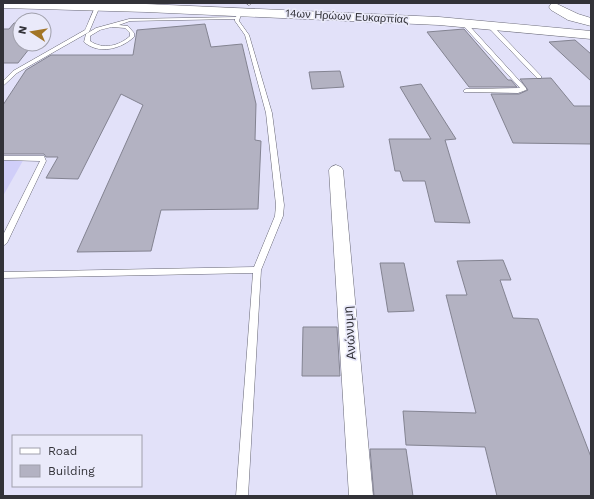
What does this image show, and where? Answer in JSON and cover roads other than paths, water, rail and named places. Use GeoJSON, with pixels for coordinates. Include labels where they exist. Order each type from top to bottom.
{"type":"FeatureCollection","features":[{"type":"Feature","properties":{"kind":"main road","name":"14ων Ηρώων Ευκαρπίας"},"geometry":{"type":"LineString","coordinates":[[208,3],[243,9],[488,24],[550,16],[591,35]]}},
{"type":"Feature","properties":{"kind":"main road","name":"14ων Ηρώων Ευκαρπίας"},"geometry":{"type":"LineString","coordinates":[[3,4],[440,12],[550,16],[591,25]]}},
{"type":"Feature","properties":{"kind":"main road"},"geometry":{"type":"LineString","coordinates":[[550,16],[573,17],[591,22]]}},
{"type":"Feature","properties":{"kind":"street","name":"Ανώνυμη"},"geometry":{"type":"LineString","coordinates":[[336,170],[361,496]]}},
{"type":"Feature","properties":{"kind":"lane"},"geometry":{"type":"LineString","coordinates":[[98,6],[87,42],[102,47],[124,43],[132,36],[132,33],[126,28],[112,26]]}},
{"type":"Feature","properties":{"kind":"lane"},"geometry":{"type":"LineString","coordinates":[[3,84],[15,72],[90,31],[112,26],[128,20],[243,9],[247,35],[270,113],[280,193],[279,216],[257,270],[242,496]]}},
{"type":"Feature","properties":{"kind":"lane"},"geometry":{"type":"LineString","coordinates":[[463,22],[524,89],[518,91],[466,91]]}},
{"type":"Feature","properties":{"kind":"lane"},"geometry":{"type":"LineString","coordinates":[[488,24],[539,77]]}},
{"type":"Feature","properties":{"kind":"lane"},"geometry":{"type":"LineString","coordinates":[[3,158],[42,158],[43,161],[3,243]]}},
{"type":"Feature","properties":{"kind":"lane"},"geometry":{"type":"LineString","coordinates":[[3,275],[257,270]]}}]}
